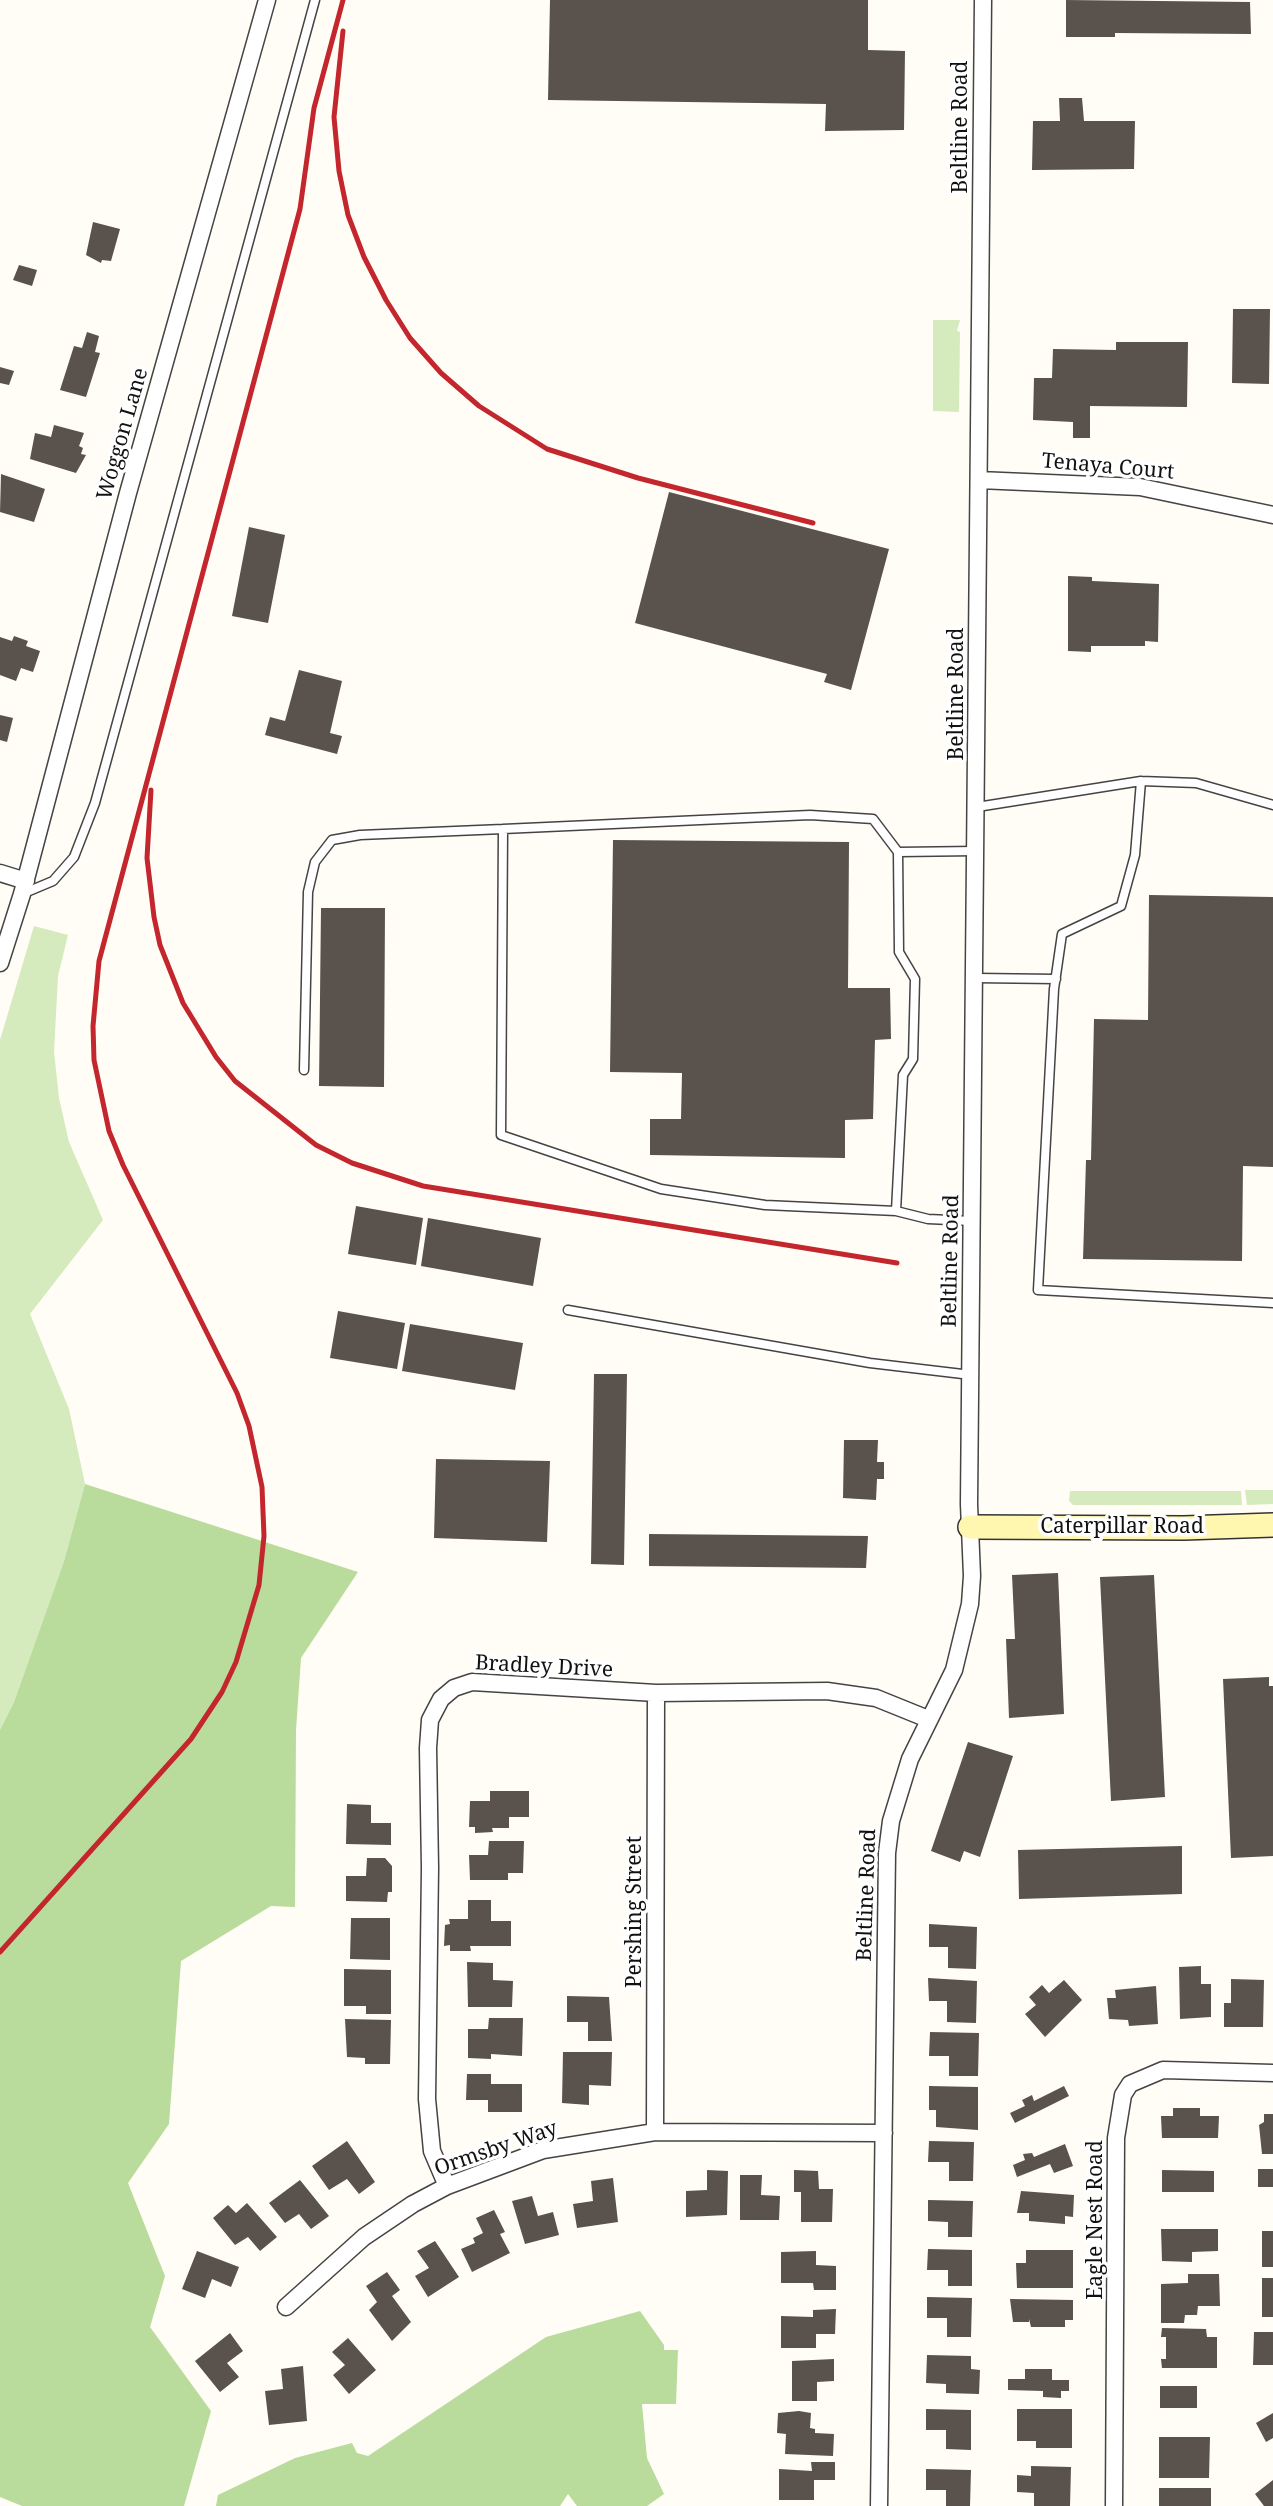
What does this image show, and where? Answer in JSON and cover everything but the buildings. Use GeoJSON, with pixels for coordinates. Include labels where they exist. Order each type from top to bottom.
{"type":"FeatureCollection","features":[{"type":"Feature","properties":{"kind":"street","name":"Woggon Lane"},"geometry":{"type":"LineString","coordinates":[[0,963],[24,888],[128,493],[267,0]]}},
{"type":"Feature","properties":{"kind":"street","name":"Beltline Road"},"geometry":{"type":"LineString","coordinates":[[879,2506],[887,1853],[900,1786],[954,1670],[963,1637],[972,1576],[971,1375],[983,0]]}},
{"type":"Feature","properties":{"kind":"street","name":"Tenaya Court"},"geometry":{"type":"LineString","coordinates":[[979,480],[1140,487],[1273,515]]}},
{"type":"Feature","properties":{"kind":"street"},"geometry":{"type":"LineString","coordinates":[[0,873],[24,888]]}},
{"type":"Feature","properties":{"kind":"street","name":"Caterpillar Road"},"geometry":{"type":"LineString","coordinates":[[970,1527],[1184,1528],[1273,1525]]}},
{"type":"Feature","properties":{"kind":"street","name":"Bradley Drive"},"geometry":{"type":"LineString","coordinates":[[447,2186],[432,2151],[427,2099],[430,1868],[428,1748],[435,1709],[447,1693],[472,1682],[656,1693],[849,1693],[876,1698],[929,1719]]}},
{"type":"Feature","properties":{"kind":"street","name":"Pershing Street"},"geometry":{"type":"LineString","coordinates":[[655,2132],[656,1693]]}},
{"type":"Feature","properties":{"kind":"street","name":"Eagle Nest Road"},"geometry":{"type":"LineString","coordinates":[[1114,2506],[1116,2138],[1123,2095],[1130,2084],[1163,2070],[1273,2073]]}},
{"type":"Feature","properties":{"kind":"street","name":"Ormsby Way"},"geometry":{"type":"LineString","coordinates":[[286,2307],[364,2237],[413,2204],[447,2186],[544,2150],[655,2132],[884,2133]]}},
{"type":"Feature","properties":{"kind":"lane"},"geometry":{"type":"LineString","coordinates":[[24,888],[52,881],[74,858],[95,803],[315,0]]}},
{"type":"Feature","properties":{"kind":"lane"},"geometry":{"type":"LineString","coordinates":[[977,807],[1141,781],[1196,783],[1273,805]]}},
{"type":"Feature","properties":{"kind":"lane"},"geometry":{"type":"LineString","coordinates":[[1141,781],[1135,855],[1121,906],[1062,934],[1056,979],[1042,1172],[1038,1290],[1273,1303]]}},
{"type":"Feature","properties":{"kind":"lane"},"geometry":{"type":"LineString","coordinates":[[304,1070],[307,892],[315,862],[332,841],[360,835],[810,815],[873,819],[898,852],[899,952],[915,979],[913,1059],[903,1075],[896,1211]]}},
{"type":"Feature","properties":{"kind":"lane"},"geometry":{"type":"LineString","coordinates":[[503,829],[501,1135],[661,1189],[765,1205],[896,1211],[928,1219],[973,1222]]}},
{"type":"Feature","properties":{"kind":"lane"},"geometry":{"type":"LineString","coordinates":[[898,852],[976,851]]}},
{"type":"Feature","properties":{"kind":"lane"},"geometry":{"type":"LineString","coordinates":[[975,978],[1056,979]]}},
{"type":"Feature","properties":{"kind":"lane"},"geometry":{"type":"LineString","coordinates":[[568,1310],[870,1363],[971,1375]]}},
{"type":"Feature","properties":{"kind":"green space"},"geometry":{"type":"Polygon","coordinates":[[[933,320],[960,320],[957,331],[960,332],[959,412],[933,411],[933,320]]]}},
{"type":"Feature","properties":{"kind":"green space"},"geometry":{"type":"Polygon","coordinates":[[[34,926],[68,935],[58,976],[54,1052],[59,1098],[69,1142],[103,1220],[30,1314],[69,1409],[85,1484],[64,1561],[14,1702],[0,1730],[0,1040],[34,926]]]}},
{"type":"Feature","properties":{"kind":"green space"},"geometry":{"type":"Polygon","coordinates":[[[85,1484],[358,1572],[301,1658],[296,1730],[295,1907],[271,1906],[181,1961],[169,2124],[128,2183],[165,2276],[150,2327],[211,2411],[184,2506],[22,2506],[0,2497],[0,1730],[14,1702],[64,1561],[85,1484]]]}},
{"type":"Feature","properties":{"kind":"green space"},"geometry":{"type":"Polygon","coordinates":[[[1245,1490],[1273,1490],[1273,1504],[1247,1505],[1245,1490]]]}},
{"type":"Feature","properties":{"kind":"green space"},"geometry":{"type":"Polygon","coordinates":[[[1070,1491],[1241,1491],[1242,1505],[1073,1505],[1069,1501],[1070,1491]]]}},
{"type":"Feature","properties":{"kind":"green space"},"geometry":{"type":"Polygon","coordinates":[[[640,2311],[664,2345],[664,2350],[678,2350],[676,2404],[642,2404],[647,2458],[664,2494],[647,2506],[577,2506],[568,2494],[560,2506],[216,2506],[218,2495],[295,2458],[352,2443],[357,2453],[368,2456],[546,2337],[640,2311]]]}},
{"type":"Feature","properties":{"kind":"railway"},"geometry":{"type":"LineString","coordinates":[[0,1952],[191,1739],[222,1692],[236,1662],[259,1585],[264,1536],[262,1487],[249,1426],[237,1393],[123,1165],[109,1131],[94,1060],[93,1026],[99,961],[300,209],[314,108],[343,0]]}},
{"type":"Feature","properties":{"kind":"railway"},"geometry":{"type":"LineString","coordinates":[[343,31],[334,117],[339,171],[348,215],[364,257],[386,300],[410,338],[441,373],[479,406],[547,449],[638,478],[813,523]]}},
{"type":"Feature","properties":{"kind":"railway"},"geometry":{"type":"LineString","coordinates":[[151,790],[147,858],[154,917],[160,945],[183,1003],[216,1057],[235,1081],[316,1145],[352,1163],[423,1186],[897,1263]]}}]}
